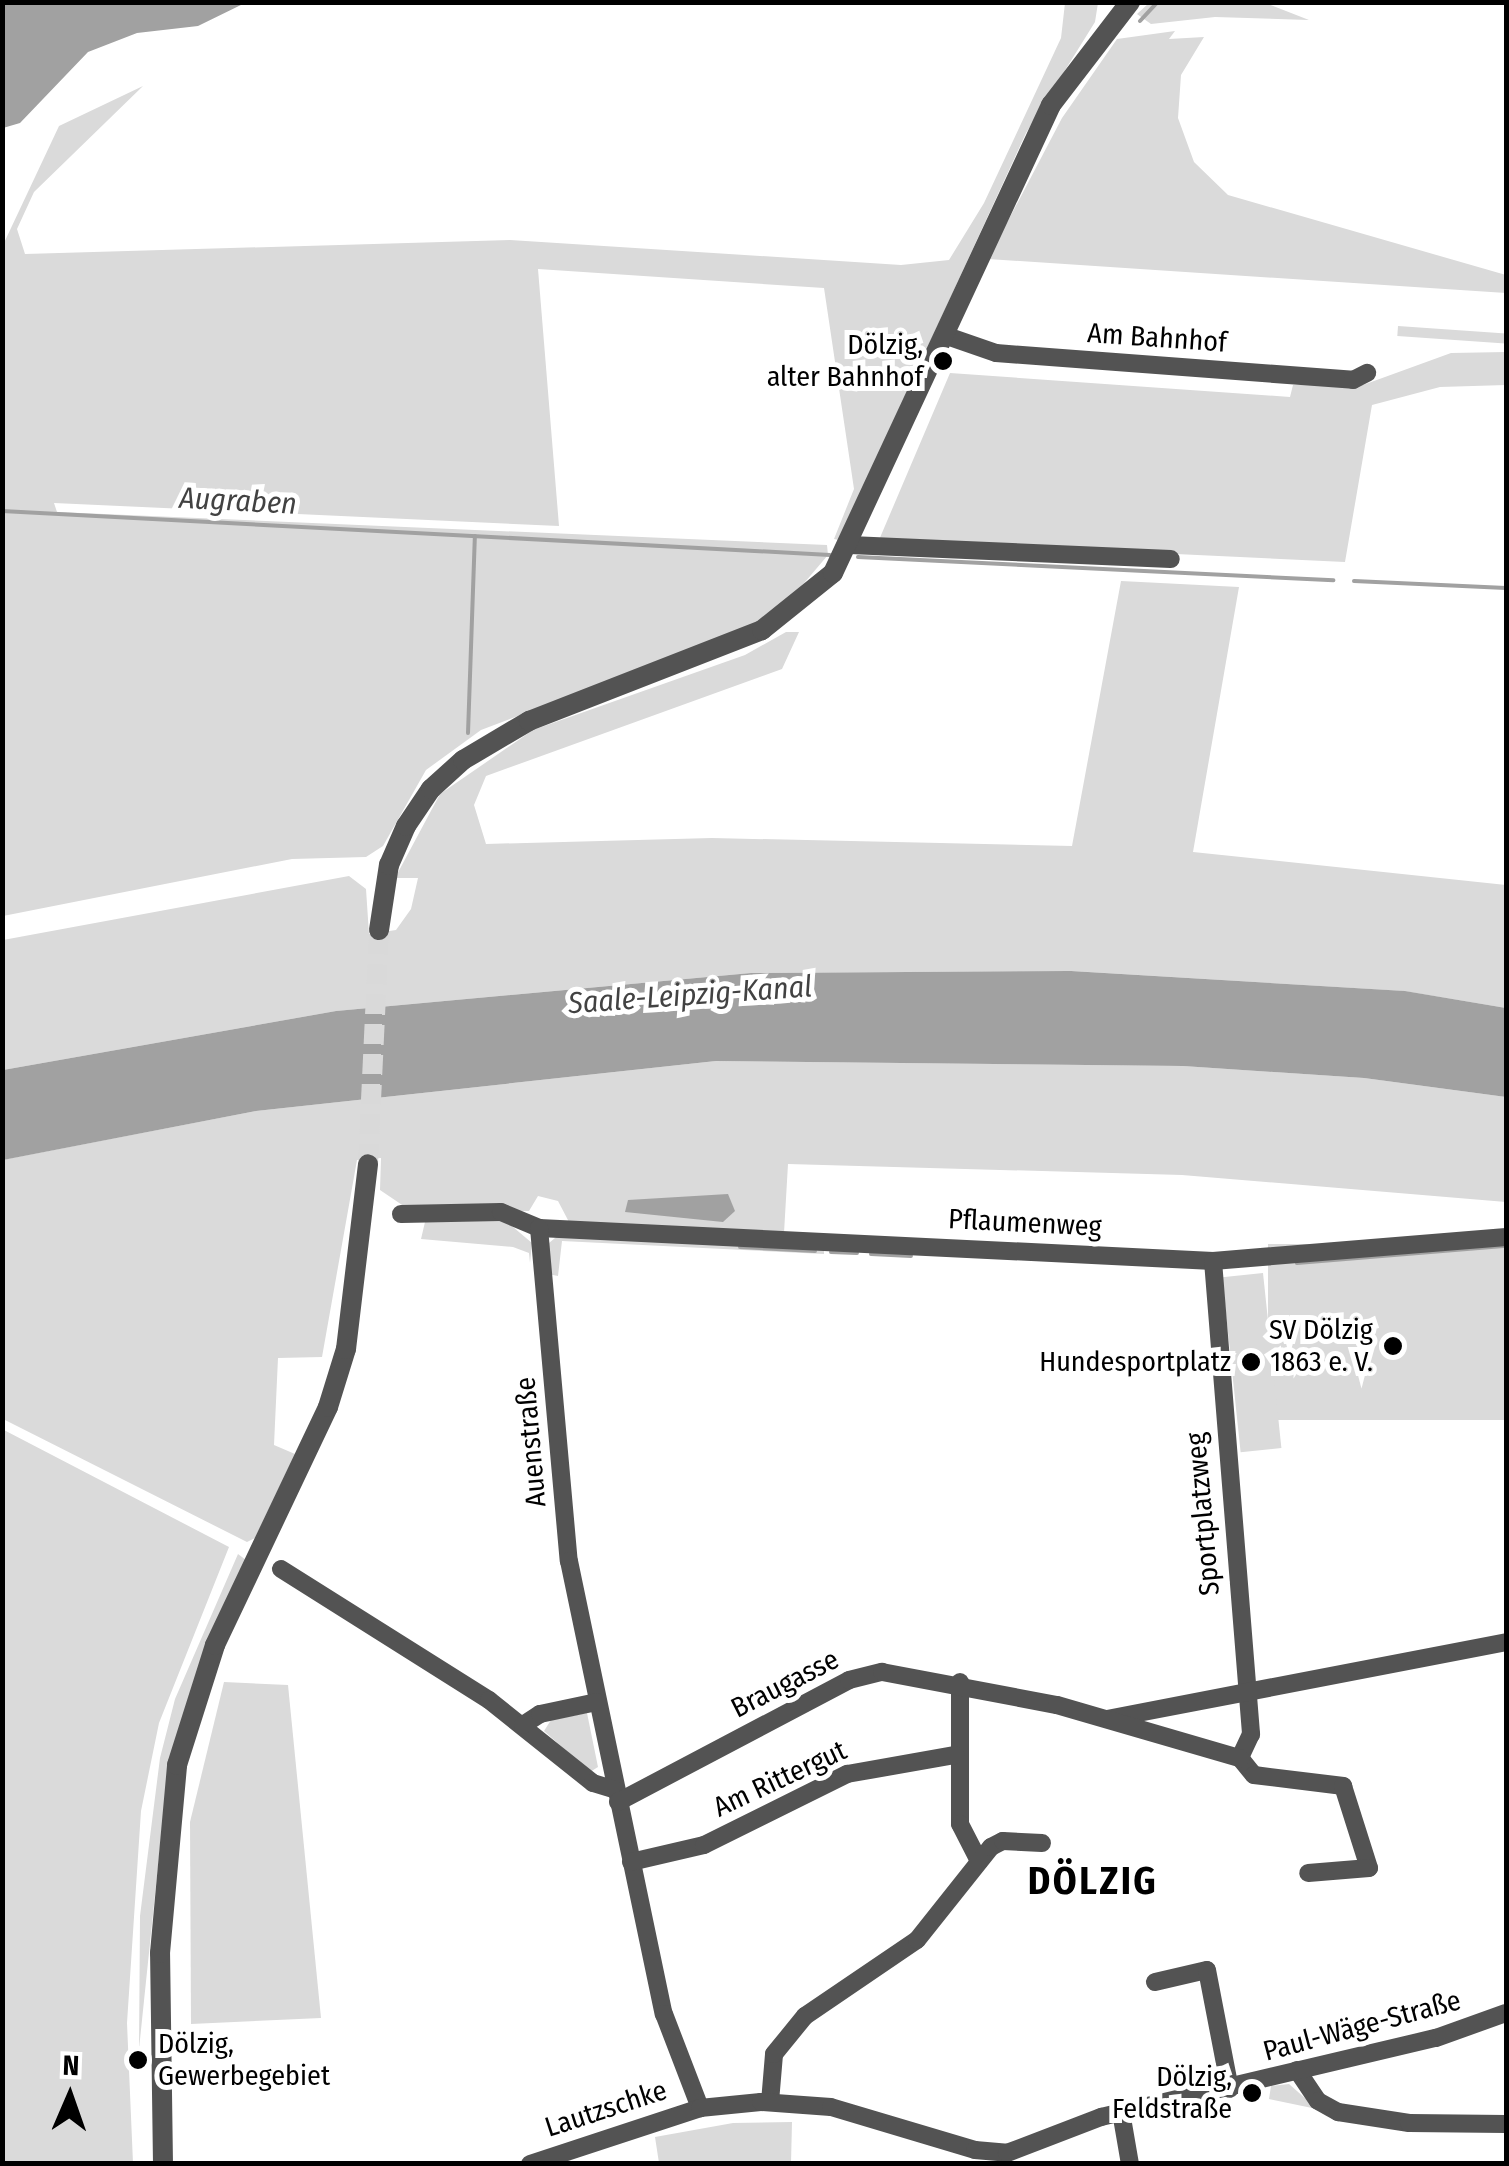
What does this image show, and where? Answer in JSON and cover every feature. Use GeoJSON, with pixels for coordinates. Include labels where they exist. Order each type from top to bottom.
{"type":"FeatureCollection","features":[{"type":"Feature","properties":{"kind":"street"},"geometry":{"type":"LineString","coordinates":[[379,930],[393,855],[419,803],[444,775],[529,721],[762,630],[806,601],[850,545],[1052,105],[1122,6]]}},
{"type":"Feature","properties":{"kind":"street","name":"Am Bahnhof"},"geometry":{"type":"LineString","coordinates":[[944,334],[996,353],[1353,380],[1367,373]]}},
{"type":"Feature","properties":{"kind":"street"},"geometry":{"type":"LineString","coordinates":[[850,545],[1170,559]]}},
{"type":"Feature","properties":{"kind":"street"},"geometry":{"type":"LineString","coordinates":[[163,2164],[160,1953],[177,1765],[214,1645],[328,1407],[346,1349],[368,1164]]}},
{"type":"Feature","properties":{"kind":"street"},"geometry":{"type":"LineString","coordinates":[[401,1214],[510,1212],[539,1228]]}},
{"type":"Feature","properties":{"kind":"street","name":"Pflaumenweg"},"geometry":{"type":"LineString","coordinates":[[539,1228],[1213,1260],[1506,1237]]}},
{"type":"Feature","properties":{"kind":"street","name":"Auenstraße"},"geometry":{"type":"LineString","coordinates":[[539,1228],[569,1561],[664,2014],[700,2108]]}},
{"type":"Feature","properties":{"kind":"street","name":"Sportplatzweg"},"geometry":{"type":"LineString","coordinates":[[1213,1260],[1251,1744],[1240,1758]]}},
{"type":"Feature","properties":{"kind":"street"},"geometry":{"type":"LineString","coordinates":[[281,1570],[523,1725],[594,1783],[617,1796]]}},
{"type":"Feature","properties":{"kind":"street","name":"Braugasse"},"geometry":{"type":"LineString","coordinates":[[1107,1719],[1506,1642]]}},
{"type":"Feature","properties":{"kind":"street","name":"Braugasse"},"geometry":{"type":"LineString","coordinates":[[617,1796],[848,1680],[896,1672],[960,1682],[1240,1758]]}},
{"type":"Feature","properties":{"kind":"street"},"geometry":{"type":"LineString","coordinates":[[960,1682],[956,1755],[960,1824],[979,1862]]}},
{"type":"Feature","properties":{"kind":"street"},"geometry":{"type":"LineString","coordinates":[[523,1725],[540,1714],[597,1702]]}},
{"type":"Feature","properties":{"kind":"street","name":"Am Rittergut"},"geometry":{"type":"LineString","coordinates":[[631,1862],[704,1845],[847,1774],[956,1755]]}},
{"type":"Feature","properties":{"kind":"street"},"geometry":{"type":"LineString","coordinates":[[1240,1758],[1254,1774],[1343,1786],[1369,1868],[1308,1873]]}},
{"type":"Feature","properties":{"kind":"street"},"geometry":{"type":"LineString","coordinates":[[770,2102],[770,2068],[781,2042],[834,1991],[916,1940],[979,1862],[1003,1840],[1042,1843]]}},
{"type":"Feature","properties":{"kind":"street","name":"Paul-Wäge-Straße"},"geometry":{"type":"LineString","coordinates":[[1156,1982],[1207,1970],[1230,2089]]}},
{"type":"Feature","properties":{"kind":"street","name":"Paul-Wäge-Straße"},"geometry":{"type":"LineString","coordinates":[[700,2108],[770,2102],[841,2109],[998,2154],[1121,2112],[1436,2038],[1506,2013]]}},
{"type":"Feature","properties":{"kind":"street"},"geometry":{"type":"LineString","coordinates":[[1296,2070],[1318,2101],[1338,2112],[1410,2123],[1506,2124]]}},
{"type":"Feature","properties":{"kind":"street","name":"Lautzschke"},"geometry":{"type":"LineString","coordinates":[[530,2164],[700,2108]]}},
{"type":"Feature","properties":{"kind":"street"},"geometry":{"type":"LineString","coordinates":[[1121,2112],[1130,2164]]}},
{"type":"Feature","properties":{"kind":"shaded area"},"geometry":{"type":"Polygon","coordinates":[[[1263,2],[1309,20],[1215,17],[1151,24],[1137,14],[1149,3],[1263,2]]]}},
{"type":"Feature","properties":{"kind":"shaded area"},"geometry":{"type":"Polygon","coordinates":[[[1065,3],[1098,3],[1095,22],[1026,133],[839,540],[834,539],[854,489],[824,288],[538,269],[559,526],[54,503],[57,512],[827,545],[828,555],[788,602],[747,628],[481,730],[426,770],[383,846],[366,857],[292,859],[3,916],[3,245],[59,126],[143,86],[34,192],[17,229],[25,254],[510,240],[901,265],[949,260],[984,203],[1061,38],[1065,3]]]}},
{"type":"Feature","properties":{"kind":"shaded area"},"geometry":{"type":"Polygon","coordinates":[[[1175,31],[1169,39],[1204,37],[1181,75],[1178,118],[1194,162],[1228,195],[1506,275],[1506,293],[988,259],[1062,118],[1117,39],[1175,31]]]}},
{"type":"Feature","properties":{"kind":"shaded area"},"geometry":{"type":"Polygon","coordinates":[[[1398,326],[1506,334],[1505,344],[1397,336],[1398,326]]]}},
{"type":"Feature","properties":{"kind":"shaded area"},"geometry":{"type":"Polygon","coordinates":[[[1506,352],[1506,385],[1440,387],[1372,405],[1345,562],[879,540],[950,373],[1290,397],[1293,385],[1363,385],[1451,353],[1506,352]]]}},
{"type":"Feature","properties":{"kind":"shaded area"},"geometry":{"type":"Polygon","coordinates":[[[1121,581],[1239,587],[1193,852],[1506,885],[1506,1008],[1404,991],[1072,971],[751,973],[336,1011],[3,1070],[3,940],[349,876],[366,889],[369,934],[396,930],[411,909],[418,878],[395,878],[440,794],[533,730],[745,655],[786,632],[799,632],[782,669],[486,776],[474,805],[486,844],[712,838],[1072,846],[1121,581]]]}},
{"type":"Feature","properties":{"kind":"shaded area"},"geometry":{"type":"Polygon","coordinates":[[[716,1061],[1183,1066],[1364,1078],[1506,1097],[1506,1202],[1182,1175],[788,1164],[784,1233],[569,1222],[558,1201],[538,1196],[529,1211],[414,1213],[380,1190],[381,1158],[357,1160],[322,1357],[278,1358],[274,1445],[295,1454],[255,1538],[247,1542],[3,1419],[2,1160],[256,1111],[716,1061]]]}},
{"type":"Feature","properties":{"kind":"shaded area"},"geometry":{"type":"Polygon","coordinates":[[[499,1215],[532,1243],[530,1263],[529,1253],[513,1247],[421,1239],[425,1222],[499,1215]]]}},
{"type":"Feature","properties":{"kind":"shaded area"},"geometry":{"type":"Polygon","coordinates":[[[561,1233],[824,1247],[824,1254],[562,1241],[558,1276],[548,1274],[549,1243],[561,1233]]]}},
{"type":"Feature","properties":{"kind":"shaded area","name":"SV Dölzig 1863 e. V."},"geometry":{"type":"Polygon","coordinates":[[[1268,1244],[1506,1244],[1506,1420],[1268,1420],[1268,1244]]]}},
{"type":"Feature","properties":{"kind":"shaded area","name":"Hundesportplatz"},"geometry":{"type":"Polygon","coordinates":[[[1263,1273],[1281,1448],[1241,1452],[1222,1277],[1263,1273]]]}},
{"type":"Feature","properties":{"kind":"shaded area"},"geometry":{"type":"Polygon","coordinates":[[[2,1429],[229,1547],[159,1723],[141,1811],[127,2023],[133,2163],[3,2163],[2,1429]]]}},
{"type":"Feature","properties":{"kind":"shaded area"},"geometry":{"type":"Polygon","coordinates":[[[238,1554],[246,1560],[206,1644],[169,1760],[139,2049],[140,1916],[160,1758],[175,1699],[238,1554]]]}},
{"type":"Feature","properties":{"kind":"shaded area"},"geometry":{"type":"Polygon","coordinates":[[[224,1682],[288,1685],[321,2018],[191,2024],[190,1822],[224,1682]]]}},
{"type":"Feature","properties":{"kind":"shaded area"},"geometry":{"type":"Polygon","coordinates":[[[587,1713],[598,1767],[590,1772],[544,1731],[551,1720],[587,1713]]]}},
{"type":"Feature","properties":{"kind":"shaded area"},"geometry":{"type":"Polygon","coordinates":[[[1289,2084],[1314,2106],[1269,2099],[1271,2086],[1289,2084]]]}},
{"type":"Feature","properties":{"kind":"shaded area"},"geometry":{"type":"Polygon","coordinates":[[[792,2122],[791,2163],[659,2163],[655,2137],[733,2123],[792,2122]]]}},
{"type":"Feature","properties":{"kind":"water"},"geometry":{"type":"Polygon","coordinates":[[[3,2],[245,3],[198,26],[137,33],[88,52],[20,123],[3,128],[3,2]]]}},
{"type":"Feature","properties":{"kind":"water","name":"Saale-Leipzig-Kanal"},"geometry":{"type":"Polygon","coordinates":[[[1071,971],[1405,991],[1506,1008],[1506,1097],[1364,1078],[1183,1066],[716,1061],[256,1111],[3,1160],[3,1070],[336,1011],[751,973],[1071,971]]]}},
{"type":"Feature","properties":{"kind":"water"},"geometry":{"type":"Polygon","coordinates":[[[728,1194],[735,1211],[723,1222],[625,1212],[628,1200],[728,1194]]]}},
{"type":"Feature","properties":{"kind":"waterway"},"geometry":{"type":"LineString","coordinates":[[1140,21],[1158,2]]}},
{"type":"Feature","properties":{"kind":"waterway","name":"Augraben"},"geometry":{"type":"LineString","coordinates":[[2,511],[830,555]]}},
{"type":"Feature","properties":{"kind":"waterway"},"geometry":{"type":"LineString","coordinates":[[468,733],[475,536]]}},
{"type":"Feature","properties":{"kind":"waterway"},"geometry":{"type":"LineString","coordinates":[[858,557],[1333,580]]}},
{"type":"Feature","properties":{"kind":"waterway"},"geometry":{"type":"LineString","coordinates":[[1354,581],[1506,588]]}},
{"type":"Feature","properties":{"kind":"waterway"},"geometry":{"type":"LineString","coordinates":[[1297,1263],[1506,1246]]}},
{"type":"Feature","properties":{"kind":"waterway"},"geometry":{"type":"LineString","coordinates":[[740,1247],[815,1251]]}},
{"type":"Feature","properties":{"kind":"waterway"},"geometry":{"type":"LineString","coordinates":[[831,1252],[857,1253]]}},
{"type":"Feature","properties":{"kind":"waterway"},"geometry":{"type":"LineString","coordinates":[[871,1254],[911,1256]]}},
{"type":"Feature","properties":{"kind":"tunnel"},"geometry":{"type":"LineString","coordinates":[[368,1164],[379,930]]}},
{"type":"Feature","properties":{"kind":"place","name":"Dölzig, alter Bahnhof"},"geometry":{"type":"Point","coordinates":[943,361]}},
{"type":"Feature","properties":{"kind":"place","name":"SV Dölzig 1863 e. V."},"geometry":{"type":"Point","coordinates":[1393,1346]}},
{"type":"Feature","properties":{"kind":"place","name":"Hundesportplatz"},"geometry":{"type":"Point","coordinates":[1251,1362]}},
{"type":"Feature","properties":{"kind":"place","name":"Dölzig, Gewerbegebiet"},"geometry":{"type":"Point","coordinates":[138,2060]}},
{"type":"Feature","properties":{"kind":"place","name":"Dölzig, Feldstraße"},"geometry":{"type":"Point","coordinates":[1252,2093]}},
{"type":"Feature","properties":{"kind":"district","name":"DÖLZIG"},"geometry":{"type":"Point","coordinates":[1093,1882]}}]}
